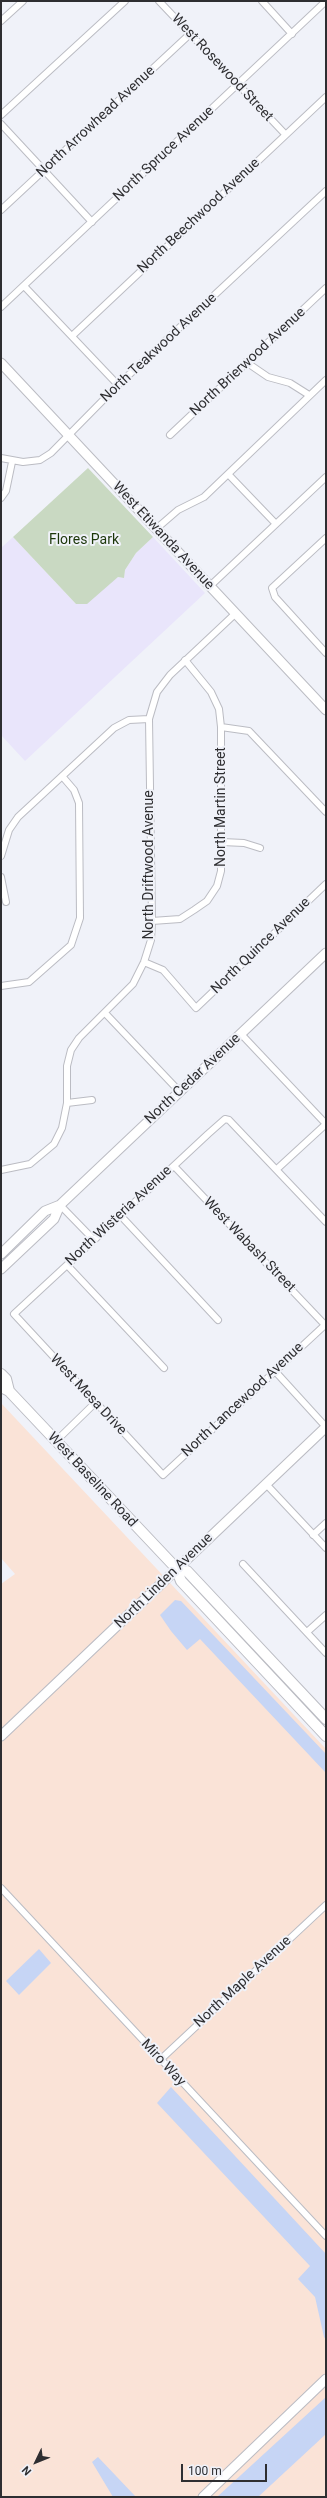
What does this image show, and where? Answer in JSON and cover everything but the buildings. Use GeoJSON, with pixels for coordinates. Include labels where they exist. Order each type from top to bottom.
{"type":"FeatureCollection","features":[{"type":"Feature","properties":{"kind":"main road","name":"West Baseline Road"},"geometry":{"type":"LineString","coordinates":[[1,1374],[6,1379],[5,1389],[176,1568],[181,1581],[326,1736]]}},
{"type":"Feature","properties":{"kind":"main road","name":"West Baseline Road"},"geometry":{"type":"LineString","coordinates":[[176,1568],[187,1571],[326,1719]]}},
{"type":"Feature","properties":{"kind":"street"},"geometry":{"type":"LineString","coordinates":[[1,21],[22,1]]}},
{"type":"Feature","properties":{"kind":"street"},"geometry":{"type":"LineString","coordinates":[[1,115],[125,1]]}},
{"type":"Feature","properties":{"kind":"street","name":"West Rosewood Street"},"geometry":{"type":"LineString","coordinates":[[159,1],[286,134]]}},
{"type":"Feature","properties":{"kind":"street"},"geometry":{"type":"LineString","coordinates":[[262,1],[292,34]]}},
{"type":"Feature","properties":{"kind":"street","name":"North Spruce Avenue"},"geometry":{"type":"LineString","coordinates":[[1,307],[326,1]]}},
{"type":"Feature","properties":{"kind":"street","name":"North Arrowhead Avenue"},"geometry":{"type":"LineString","coordinates":[[1,210],[190,34]]}},
{"type":"Feature","properties":{"kind":"street","name":"North Beechwood Avenue"},"geometry":{"type":"LineString","coordinates":[[72,336],[326,97]]}},
{"type":"Feature","properties":{"kind":"street"},"geometry":{"type":"LineString","coordinates":[[1,124],[92,222]]}},
{"type":"Feature","properties":{"kind":"street","name":"North Teakwood Avenue"},"geometry":{"type":"LineString","coordinates":[[12,462],[40,460],[51,453],[118,385],[326,191]]}},
{"type":"Feature","properties":{"kind":"street"},"geometry":{"type":"LineString","coordinates":[[24,286],[118,385]]}},
{"type":"Feature","properties":{"kind":"street","name":"North Brierwood Avenue"},"geometry":{"type":"LineString","coordinates":[[170,435],[326,288]]}},
{"type":"Feature","properties":{"kind":"street"},"geometry":{"type":"LineString","coordinates":[[246,362],[268,377],[290,383],[309,395]]}},
{"type":"Feature","properties":{"kind":"street","name":"West Etiwanda Avenue"},"geometry":{"type":"LineString","coordinates":[[1,363],[326,710]]}},
{"type":"Feature","properties":{"kind":"street"},"geometry":{"type":"LineString","coordinates":[[156,529],[178,510],[204,497],[326,380]]}},
{"type":"Feature","properties":{"kind":"street"},"geometry":{"type":"LineString","coordinates":[[1,458],[12,462],[6,491],[1,498]]}},
{"type":"Feature","properties":{"kind":"street"},"geometry":{"type":"LineString","coordinates":[[228,474],[276,524]]}},
{"type":"Feature","properties":{"kind":"street"},"geometry":{"type":"LineString","coordinates":[[210,586],[326,478]]}},
{"type":"Feature","properties":{"kind":"street"},"geometry":{"type":"LineString","coordinates":[[326,538],[275,584],[273,592],[326,653]]}},
{"type":"Feature","properties":{"kind":"street"},"geometry":{"type":"LineString","coordinates":[[185,660],[236,613]]}},
{"type":"Feature","properties":{"kind":"street","name":"North Driftwood Avenue"},"geometry":{"type":"LineString","coordinates":[[1,1170],[16,1169],[30,1164],[54,1144],[62,1128],[67,1103],[67,1066],[71,1050],[79,1038],[133,984],[144,962],[151,940],[152,921],[149,719],[157,692],[170,675],[185,660]]}},
{"type":"Feature","properties":{"kind":"street","name":"North Martin Street"},"geometry":{"type":"LineString","coordinates":[[152,921],[180,919],[207,901],[217,886],[221,871],[221,727],[219,709],[211,692],[185,660]]}},
{"type":"Feature","properties":{"kind":"street"},"geometry":{"type":"LineString","coordinates":[[1,856],[9,830],[18,817],[62,776],[114,728],[129,720],[149,719]]}},
{"type":"Feature","properties":{"kind":"street"},"geometry":{"type":"LineString","coordinates":[[221,727],[249,730],[326,812]]}},
{"type":"Feature","properties":{"kind":"street"},"geometry":{"type":"LineString","coordinates":[[1,986],[29,982],[71,945],[80,918],[79,803],[74,790],[62,776]]}},
{"type":"Feature","properties":{"kind":"street"},"geometry":{"type":"LineString","coordinates":[[222,842],[244,843],[260,848]]}},
{"type":"Feature","properties":{"kind":"street"},"geometry":{"type":"LineString","coordinates":[[1,877],[6,902]]}},
{"type":"Feature","properties":{"kind":"street","name":"North Quince Avenue"},"geometry":{"type":"LineString","coordinates":[[144,962],[163,970],[196,1008],[326,884]]}},
{"type":"Feature","properties":{"kind":"street","name":"North Cedar Avenue"},"geometry":{"type":"LineString","coordinates":[[1,1254],[45,1212],[60,1204],[326,953]]}},
{"type":"Feature","properties":{"kind":"street"},"geometry":{"type":"LineString","coordinates":[[105,1013],[180,1092]]}},
{"type":"Feature","properties":{"kind":"street"},"geometry":{"type":"LineString","coordinates":[[241,1034],[326,1124],[276,1169],[326,1222]]}},
{"type":"Feature","properties":{"kind":"street"},"geometry":{"type":"LineString","coordinates":[[67,1103],[92,1100]]}},
{"type":"Feature","properties":{"kind":"street","name":"North Wisteria Avenue"},"geometry":{"type":"LineString","coordinates":[[14,1314],[225,1119],[229,1120],[276,1169]]}},
{"type":"Feature","properties":{"kind":"street","name":"West Wabash Street"},"geometry":{"type":"LineString","coordinates":[[174,1166],[325,1325]]}},
{"type":"Feature","properties":{"kind":"street"},"geometry":{"type":"LineString","coordinates":[[60,1204],[94,1240]]}},
{"type":"Feature","properties":{"kind":"street","name":"North Cedar Avenue"},"geometry":{"type":"LineString","coordinates":[[1,1269],[54,1219],[60,1204]]}},
{"type":"Feature","properties":{"kind":"street"},"geometry":{"type":"LineString","coordinates":[[120,1215],[218,1320]]}},
{"type":"Feature","properties":{"kind":"street"},"geometry":{"type":"LineString","coordinates":[[67,1265],[164,1368]]}},
{"type":"Feature","properties":{"kind":"street","name":"West Mesa Drive"},"geometry":{"type":"LineString","coordinates":[[14,1314],[94,1404],[163,1475]]}},
{"type":"Feature","properties":{"kind":"street","name":"North Lancewood Avenue"},"geometry":{"type":"LineString","coordinates":[[163,1475],[274,1370],[325,1325]]}},
{"type":"Feature","properties":{"kind":"street"},"geometry":{"type":"LineString","coordinates":[[274,1370],[326,1427]]}},
{"type":"Feature","properties":{"kind":"street"},"geometry":{"type":"LineString","coordinates":[[56,1441],[94,1404]]}},
{"type":"Feature","properties":{"kind":"street","name":"North Linden Avenue"},"geometry":{"type":"LineString","coordinates":[[1,1736],[115,1630],[176,1568],[326,1427]]}},
{"type":"Feature","properties":{"kind":"street"},"geometry":{"type":"LineString","coordinates":[[266,1484],[326,1548]]}},
{"type":"Feature","properties":{"kind":"street"},"geometry":{"type":"LineString","coordinates":[[314,1535],[326,1523]]}},
{"type":"Feature","properties":{"kind":"street"},"geometry":{"type":"LineString","coordinates":[[243,1564],[326,1653]]}},
{"type":"Feature","properties":{"kind":"street"},"geometry":{"type":"LineString","coordinates":[[307,1632],[326,1615]]}},
{"type":"Feature","properties":{"kind":"street","name":"Miro Way"},"geometry":{"type":"LineString","coordinates":[[1,1888],[326,2236]]}},
{"type":"Feature","properties":{"kind":"street","name":"North Maple Avenue"},"geometry":{"type":"LineString","coordinates":[[160,2060],[326,1905]]}},
{"type":"Feature","properties":{"kind":"street"},"geometry":{"type":"LineString","coordinates":[[203,2497],[326,2379]]}},
{"type":"Feature","properties":{"kind":"shaded area"},"geometry":{"type":"Polygon","coordinates":[[[13,537],[76,604],[118,577],[124,578],[125,570],[136,553],[153,537],[205,593],[25,761],[1,735],[1,548],[13,537]]]}},
{"type":"Feature","properties":{"kind":"shaded area"},"geometry":{"type":"Polygon","coordinates":[[[1,1403],[326,1749],[326,2497],[1,2497],[1,1584],[15,1574],[1,1558],[1,1403]]]}},
{"type":"Feature","properties":{"kind":"green space","name":"Flores Park"},"geometry":{"type":"Polygon","coordinates":[[[88,468],[153,537],[136,553],[125,570],[124,578],[118,577],[87,604],[76,604],[13,537],[88,468]]]}},
{"type":"Feature","properties":{"kind":"water"},"geometry":{"type":"Polygon","coordinates":[[[175,1600],[181,1601],[326,1754],[326,1773],[200,1639],[187,1650],[160,1615],[175,1600]]]}},
{"type":"Feature","properties":{"kind":"water"},"geometry":{"type":"Polygon","coordinates":[[[39,1949],[51,1963],[19,1995],[6,1981],[39,1949]]]}},
{"type":"Feature","properties":{"kind":"water"},"geometry":{"type":"Polygon","coordinates":[[[171,2087],[326,2254],[326,2340],[315,2297],[298,2279],[310,2266],[157,2103],[171,2087]]]}},
{"type":"Feature","properties":{"kind":"water"},"geometry":{"type":"Polygon","coordinates":[[[326,2397],[326,2434],[258,2497],[217,2497],[326,2397]]]}},
{"type":"Feature","properties":{"kind":"water"},"geometry":{"type":"Polygon","coordinates":[[[98,2457],[136,2497],[113,2497],[92,2462],[98,2457]]]}}]}
